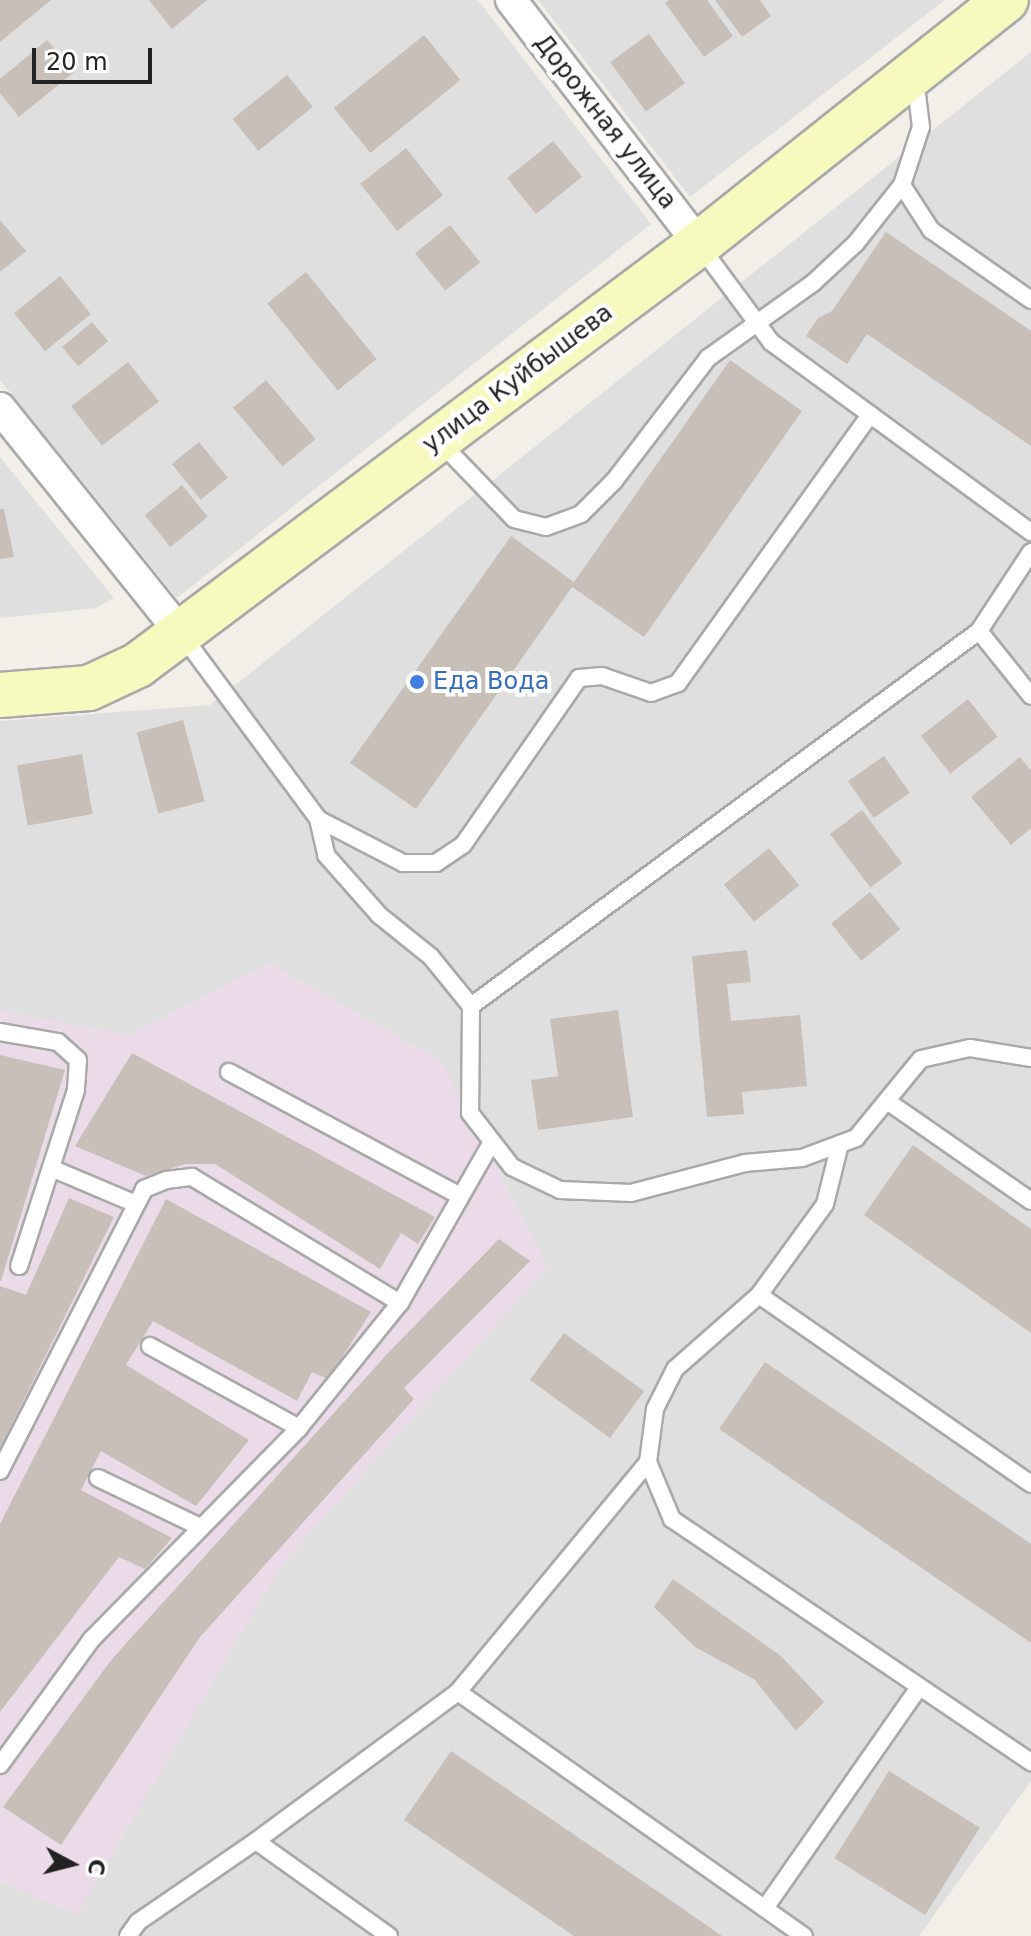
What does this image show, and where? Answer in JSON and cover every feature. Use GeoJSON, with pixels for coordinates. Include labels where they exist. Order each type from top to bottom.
{"type":"FeatureCollection","features":[{"type":"Feature","properties":{"kind":"main road","name":"улица Куйбышева"},"geometry":{"type":"LineString","coordinates":[[0,695],[89,688],[138,665],[699,244],[1006,0]]}},
{"type":"Feature","properties":{"kind":"street","name":"Дорожная улица"},"geometry":{"type":"LineString","coordinates":[[511,0],[699,244]]}},
{"type":"Feature","properties":{"kind":"street"},"geometry":{"type":"LineString","coordinates":[[0,408],[180,632]]}},
{"type":"Feature","properties":{"kind":"lane"},"geometry":{"type":"LineString","coordinates":[[438,439],[514,519],[546,527],[581,514],[614,481],[708,358],[755,320],[824,273],[856,243],[902,185],[921,127],[917,96],[906,79]]}},
{"type":"Feature","properties":{"kind":"lane"},"geometry":{"type":"LineString","coordinates":[[902,185],[931,230],[1031,300]]}},
{"type":"Feature","properties":{"kind":"lane"},"geometry":{"type":"LineString","coordinates":[[699,244],[771,342],[1031,532]]}},
{"type":"Feature","properties":{"kind":"lane"},"geometry":{"type":"LineString","coordinates":[[318,819],[403,863],[436,863],[463,845],[579,678],[602,676],[651,693],[678,683],[870,415]]}},
{"type":"Feature","properties":{"kind":"lane"},"geometry":{"type":"LineString","coordinates":[[471,1006],[979,631],[1031,552]]}},
{"type":"Feature","properties":{"kind":"lane"},"geometry":{"type":"LineString","coordinates":[[979,631],[1031,696]]}},
{"type":"Feature","properties":{"kind":"lane"},"geometry":{"type":"LineString","coordinates":[[180,632],[318,819],[326,855],[379,915],[431,957],[471,1006],[470,1113],[512,1167],[560,1190],[631,1193],[745,1163],[802,1158],[856,1138],[921,1059],[970,1048],[1031,1058]]}},
{"type":"Feature","properties":{"kind":"lane"},"geometry":{"type":"LineString","coordinates":[[0,1032],[58,1042],[78,1060],[76,1090],[19,1266]]}},
{"type":"Feature","properties":{"kind":"lane"},"geometry":{"type":"LineString","coordinates":[[229,1072],[460,1196]]}},
{"type":"Feature","properties":{"kind":"lane"},"geometry":{"type":"LineString","coordinates":[[887,1101],[1031,1201]]}},
{"type":"Feature","properties":{"kind":"lane"},"geometry":{"type":"LineString","coordinates":[[0,1765],[91,1640],[198,1526],[299,1428],[400,1303],[492,1142]]}},
{"type":"Feature","properties":{"kind":"lane"},"geometry":{"type":"LineString","coordinates":[[840,1144],[825,1204],[759,1295],[675,1369],[655,1409],[648,1462],[672,1519],[1031,1762]]}},
{"type":"Feature","properties":{"kind":"lane"},"geometry":{"type":"LineString","coordinates":[[51,1168],[136,1204]]}},
{"type":"Feature","properties":{"kind":"lane"},"geometry":{"type":"LineString","coordinates":[[0,1471],[144,1189],[166,1180],[192,1177],[400,1303]]}},
{"type":"Feature","properties":{"kind":"lane"},"geometry":{"type":"LineString","coordinates":[[759,1295],[1031,1484]]}},
{"type":"Feature","properties":{"kind":"lane"},"geometry":{"type":"LineString","coordinates":[[150,1346],[299,1428]]}},
{"type":"Feature","properties":{"kind":"lane"},"geometry":{"type":"LineString","coordinates":[[128,1936],[138,1922],[256,1841],[458,1692],[648,1462]]}},
{"type":"Feature","properties":{"kind":"lane"},"geometry":{"type":"LineString","coordinates":[[98,1478],[198,1526]]}},
{"type":"Feature","properties":{"kind":"lane"},"geometry":{"type":"LineString","coordinates":[[765,1908],[919,1687]]}},
{"type":"Feature","properties":{"kind":"lane"},"geometry":{"type":"LineString","coordinates":[[458,1692],[804,1936]]}},
{"type":"Feature","properties":{"kind":"lane"},"geometry":{"type":"LineString","coordinates":[[256,1841],[389,1936]]}},
{"type":"Feature","properties":{"kind":"shaded area"},"geometry":{"type":"Polygon","coordinates":[[[0,0],[478,0],[651,224],[177,598],[0,380],[0,0]]]}},
{"type":"Feature","properties":{"kind":"shaded area"},"geometry":{"type":"Polygon","coordinates":[[[538,0],[945,0],[690,197],[538,0]]]}},
{"type":"Feature","properties":{"kind":"shaded area"},"geometry":{"type":"Polygon","coordinates":[[[1031,52],[1031,1781],[919,1936],[0,1936],[0,721],[210,705],[1031,52]]]}},
{"type":"Feature","properties":{"kind":"shaded area"},"geometry":{"type":"Polygon","coordinates":[[[0,457],[114,598],[96,608],[0,618],[0,457]]]}},
{"type":"Feature","properties":{"kind":"shaded area"},"geometry":{"type":"Polygon","coordinates":[[[269,963],[441,1061],[548,1266],[280,1567],[77,1915],[0,1882],[0,1011],[129,1035],[269,963]]]}},
{"type":"Feature","properties":{"kind":"building"},"geometry":{"type":"Polygon","coordinates":[[[0,0],[51,0],[0,42],[0,0]]]}},
{"type":"Feature","properties":{"kind":"building"},"geometry":{"type":"Polygon","coordinates":[[[149,0],[207,0],[172,29],[149,0]]]}},
{"type":"Feature","properties":{"kind":"building"},"geometry":{"type":"Polygon","coordinates":[[[669,0],[707,0],[733,36],[704,57],[665,3],[669,0]]]}},
{"type":"Feature","properties":{"kind":"building"},"geometry":{"type":"Polygon","coordinates":[[[715,0],[760,0],[771,16],[742,37],[715,0]]]}},
{"type":"Feature","properties":{"kind":"building"},"geometry":{"type":"Polygon","coordinates":[[[649,34],[685,83],[646,112],[610,62],[649,34]]]}},
{"type":"Feature","properties":{"kind":"building"},"geometry":{"type":"Polygon","coordinates":[[[424,35],[461,80],[370,153],[334,108],[424,35]]]}},
{"type":"Feature","properties":{"kind":"building"},"geometry":{"type":"Polygon","coordinates":[[[47,40],[74,72],[19,117],[0,93],[0,79],[47,40]]]}},
{"type":"Feature","properties":{"kind":"building"},"geometry":{"type":"Polygon","coordinates":[[[287,75],[313,107],[258,151],[233,119],[287,75]]]}},
{"type":"Feature","properties":{"kind":"building"},"geometry":{"type":"Polygon","coordinates":[[[553,141],[582,177],[536,214],[507,178],[553,141]]]}},
{"type":"Feature","properties":{"kind":"building"},"geometry":{"type":"Polygon","coordinates":[[[406,148],[443,195],[397,231],[360,184],[406,148]]]}},
{"type":"Feature","properties":{"kind":"building"},"geometry":{"type":"Polygon","coordinates":[[[0,220],[26,251],[0,272],[0,220]]]}},
{"type":"Feature","properties":{"kind":"building"},"geometry":{"type":"Polygon","coordinates":[[[450,225],[480,262],[445,291],[415,253],[450,225]]]}},
{"type":"Feature","properties":{"kind":"building"},"geometry":{"type":"Polygon","coordinates":[[[886,232],[1031,331],[1031,446],[867,334],[847,364],[806,336],[818,318],[832,311],[886,232]]]}},
{"type":"Feature","properties":{"kind":"building"},"geometry":{"type":"Polygon","coordinates":[[[306,272],[376,359],[338,391],[267,303],[306,272]]]}},
{"type":"Feature","properties":{"kind":"building"},"geometry":{"type":"Polygon","coordinates":[[[60,276],[91,314],[45,351],[14,313],[60,276]]]}},
{"type":"Feature","properties":{"kind":"building"},"geometry":{"type":"Polygon","coordinates":[[[92,322],[108,341],[78,366],[62,347],[92,322]]]}},
{"type":"Feature","properties":{"kind":"building"},"geometry":{"type":"Polygon","coordinates":[[[730,360],[802,411],[644,637],[572,587],[416,809],[350,763],[511,536],[574,582],[730,360]]]}},
{"type":"Feature","properties":{"kind":"building"},"geometry":{"type":"Polygon","coordinates":[[[128,362],[159,401],[102,446],[71,406],[128,362]]]}},
{"type":"Feature","properties":{"kind":"building"},"geometry":{"type":"Polygon","coordinates":[[[266,380],[315,439],[283,467],[233,408],[266,380]]]}},
{"type":"Feature","properties":{"kind":"building"},"geometry":{"type":"Polygon","coordinates":[[[199,442],[228,478],[201,500],[172,464],[199,442]]]}},
{"type":"Feature","properties":{"kind":"building"},"geometry":{"type":"Polygon","coordinates":[[[182,485],[208,517],[170,547],[145,515],[182,485]]]}},
{"type":"Feature","properties":{"kind":"building"},"geometry":{"type":"Polygon","coordinates":[[[0,509],[4,509],[14,557],[0,559],[0,509]]]}},
{"type":"Feature","properties":{"kind":"building"},"geometry":{"type":"Polygon","coordinates":[[[968,699],[998,737],[950,774],[921,736],[968,699]]]}},
{"type":"Feature","properties":{"kind":"building"},"geometry":{"type":"Polygon","coordinates":[[[183,720],[205,801],[158,814],[137,732],[183,720]]]}},
{"type":"Feature","properties":{"kind":"building"},"geometry":{"type":"Polygon","coordinates":[[[82,754],[93,814],[28,826],[17,765],[82,754]]]}},
{"type":"Feature","properties":{"kind":"building"},"geometry":{"type":"Polygon","coordinates":[[[884,756],[910,793],[874,818],[848,781],[884,756]]]}},
{"type":"Feature","properties":{"kind":"building"},"geometry":{"type":"Polygon","coordinates":[[[1020,757],[1031,770],[1031,828],[1011,845],[971,797],[1020,757]]]}},
{"type":"Feature","properties":{"kind":"building"},"geometry":{"type":"Polygon","coordinates":[[[862,810],[902,864],[870,888],[830,834],[862,810]]]}},
{"type":"Feature","properties":{"kind":"building"},"geometry":{"type":"Polygon","coordinates":[[[769,848],[799,885],[754,922],[724,885],[769,848]]]}},
{"type":"Feature","properties":{"kind":"building"},"geometry":{"type":"Polygon","coordinates":[[[870,892],[900,929],[861,961],[831,923],[870,892]]]}},
{"type":"Feature","properties":{"kind":"building"},"geometry":{"type":"Polygon","coordinates":[[[747,950],[751,982],[727,984],[731,1021],[800,1015],[807,1086],[742,1092],[744,1114],[707,1117],[692,956],[747,950]]]}},
{"type":"Feature","properties":{"kind":"building"},"geometry":{"type":"Polygon","coordinates":[[[618,1010],[633,1117],[538,1130],[531,1080],[558,1076],[550,1019],[618,1010]]]}},
{"type":"Feature","properties":{"kind":"building"},"geometry":{"type":"Polygon","coordinates":[[[132,1053],[435,1217],[418,1244],[401,1233],[380,1269],[215,1164],[186,1164],[146,1176],[75,1146],[132,1053]]]}},
{"type":"Feature","properties":{"kind":"building"},"geometry":{"type":"Polygon","coordinates":[[[0,1055],[65,1070],[1,1281],[0,1281],[0,1055]]]}},
{"type":"Feature","properties":{"kind":"building"},"geometry":{"type":"Polygon","coordinates":[[[913,1145],[1031,1229],[1031,1333],[864,1215],[913,1145]]]}},
{"type":"Feature","properties":{"kind":"building"},"geometry":{"type":"Polygon","coordinates":[[[69,1198],[114,1217],[0,1448],[0,1286],[26,1295],[69,1198]]]}},
{"type":"Feature","properties":{"kind":"building"},"geometry":{"type":"Polygon","coordinates":[[[166,1199],[371,1312],[328,1379],[312,1372],[297,1401],[153,1321],[126,1365],[249,1440],[196,1506],[101,1451],[81,1490],[172,1538],[145,1569],[119,1557],[0,1712],[0,1524],[166,1199]]]}},
{"type":"Feature","properties":{"kind":"building"},"geometry":{"type":"Polygon","coordinates":[[[499,1239],[530,1261],[404,1388],[414,1399],[200,1637],[61,1845],[3,1807],[112,1659],[389,1352],[499,1239]]]}},
{"type":"Feature","properties":{"kind":"building"},"geometry":{"type":"Polygon","coordinates":[[[564,1333],[644,1391],[610,1438],[530,1380],[564,1333]]]}},
{"type":"Feature","properties":{"kind":"building"},"geometry":{"type":"Polygon","coordinates":[[[765,1362],[1031,1544],[1031,1643],[719,1429],[765,1362]]]}},
{"type":"Feature","properties":{"kind":"building"},"geometry":{"type":"Polygon","coordinates":[[[673,1579],[781,1656],[824,1702],[796,1731],[754,1679],[695,1647],[654,1607],[673,1579]]]}},
{"type":"Feature","properties":{"kind":"building"},"geometry":{"type":"Polygon","coordinates":[[[451,1751],[722,1936],[574,1936],[404,1820],[451,1751]]]}},
{"type":"Feature","properties":{"kind":"building"},"geometry":{"type":"Polygon","coordinates":[[[889,1771],[980,1828],[925,1915],[834,1858],[889,1771]]]}},
{"type":"Feature","properties":{"kind":"place","name":"Еда Вода"},"geometry":{"type":"Point","coordinates":[417,682]}}]}
